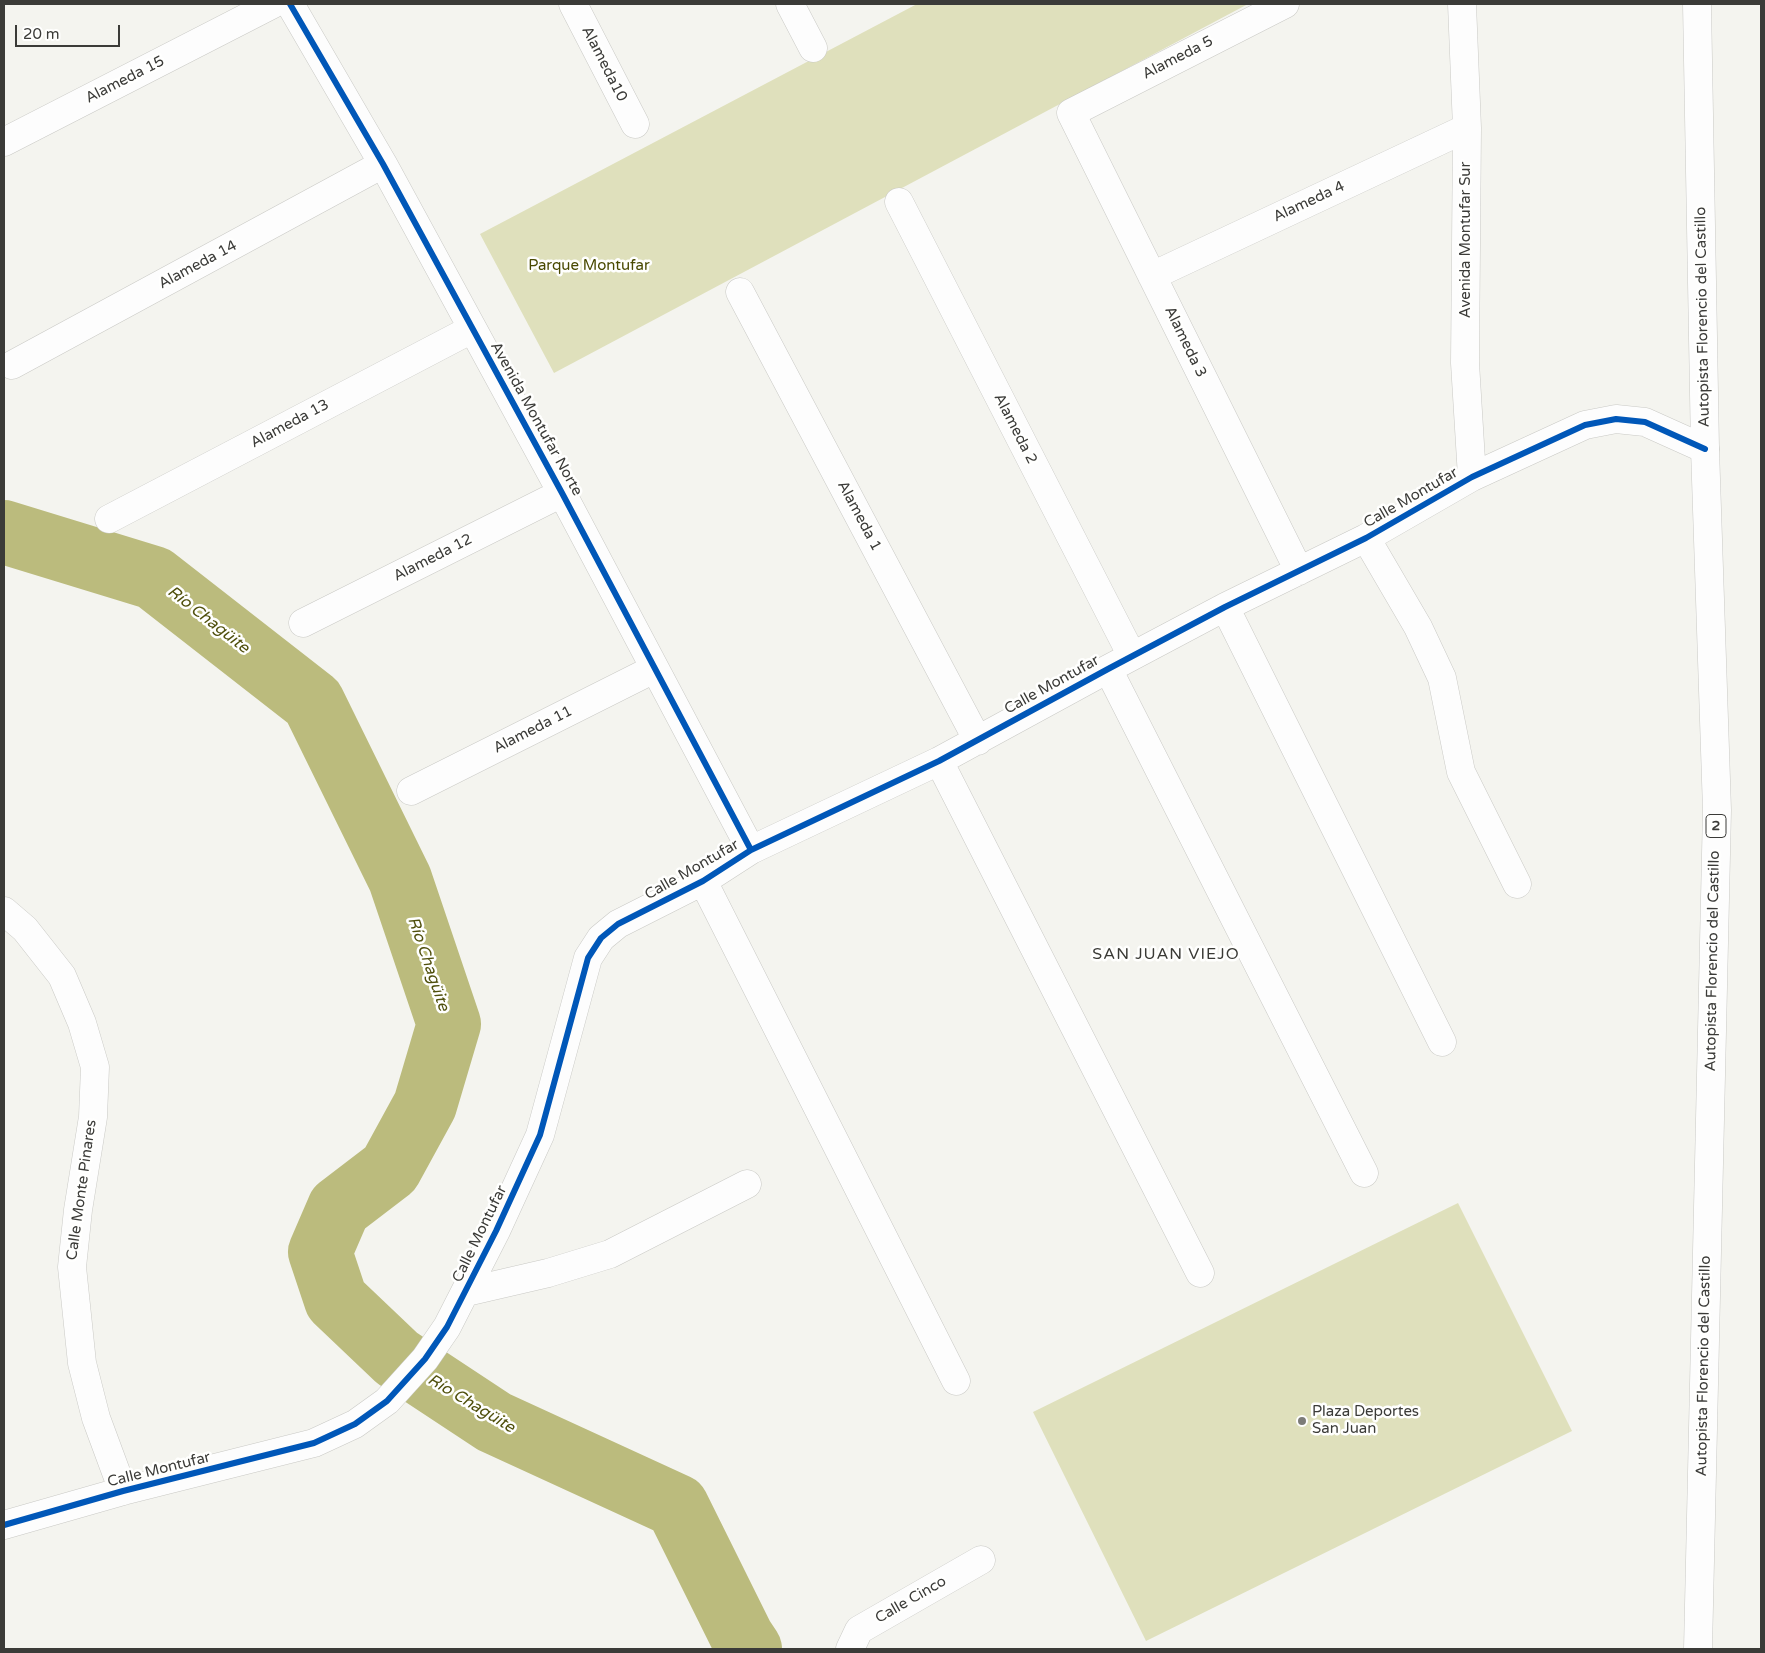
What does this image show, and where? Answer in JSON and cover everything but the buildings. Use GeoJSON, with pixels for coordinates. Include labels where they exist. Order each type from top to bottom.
{"type":"FeatureCollection","features":[{"type":"Feature","properties":{"kind":"main road","name":"Alameda 15"},"geometry":{"type":"LineString","coordinates":[[4,142],[273,4]]}},
{"type":"Feature","properties":{"kind":"main road","name":"Avenida Montufar Norte"},"geometry":{"type":"LineString","coordinates":[[290,4],[383,164],[562,492],[751,850]]}},
{"type":"Feature","properties":{"kind":"main road","name":"Alameda10"},"geometry":{"type":"LineString","coordinates":[[573,4],[635,124]]}},
{"type":"Feature","properties":{"kind":"main road"},"geometry":{"type":"LineString","coordinates":[[790,4],[813,48]]}},
{"type":"Feature","properties":{"kind":"main road","name":"Alameda 5"},"geometry":{"type":"LineString","coordinates":[[1071,113],[1285,4]]}},
{"type":"Feature","properties":{"kind":"main road","name":"Avenida Montufar Sur"},"geometry":{"type":"LineString","coordinates":[[1462,4],[1467,128],[1465,363],[1472,476]]}},
{"type":"Feature","properties":{"kind":"main road","name":"Autopista Florencio del Castillo"},"geometry":{"type":"LineString","coordinates":[[1697,4],[1705,449],[1717,810],[1698,1649]]}},
{"type":"Feature","properties":{"kind":"main road","name":"Alameda 3"},"geometry":{"type":"LineString","coordinates":[[1071,113],[1298,571]]}},
{"type":"Feature","properties":{"kind":"main road","name":"Alameda 4"},"geometry":{"type":"LineString","coordinates":[[1152,276],[1467,128]]}},
{"type":"Feature","properties":{"kind":"main road","name":"Alameda 14"},"geometry":{"type":"LineString","coordinates":[[12,365],[383,164]]}},
{"type":"Feature","properties":{"kind":"main road","name":"Alameda 2"},"geometry":{"type":"LineString","coordinates":[[899,202],[1132,656]]}},
{"type":"Feature","properties":{"kind":"main road","name":"Alameda 1"},"geometry":{"type":"LineString","coordinates":[[740,292],[978,741]]}},
{"type":"Feature","properties":{"kind":"main road","name":"Alameda 13"},"geometry":{"type":"LineString","coordinates":[[109,519],[472,329]]}},
{"type":"Feature","properties":{"kind":"main road","name":"Calle Montufar"},"geometry":{"type":"LineString","coordinates":[[4,1525],[123,1491],[314,1443],[355,1424],[387,1401],[425,1359],[448,1327],[496,1231],[540,1135],[588,958],[601,938],[618,924],[703,880],[751,850],[940,761],[1225,607],[1366,538],[1472,476],[1585,425],[1616,419],[1645,422],[1705,449]]}},
{"type":"Feature","properties":{"kind":"main road","name":"Alameda 12"},"geometry":{"type":"LineString","coordinates":[[303,623],[562,492]]}},
{"type":"Feature","properties":{"kind":"main road"},"geometry":{"type":"LineString","coordinates":[[1366,538],[1418,627],[1442,678],[1461,772],[1517,884]]}},
{"type":"Feature","properties":{"kind":"main road"},"geometry":{"type":"LineString","coordinates":[[1225,607],[1442,1042]]}},
{"type":"Feature","properties":{"kind":"main road","name":"Alameda 11"},"geometry":{"type":"LineString","coordinates":[[411,792],[654,669]]}},
{"type":"Feature","properties":{"kind":"main road"},"geometry":{"type":"LineString","coordinates":[[1108,669],[1364,1173]]}},
{"type":"Feature","properties":{"kind":"main road"},"geometry":{"type":"LineString","coordinates":[[940,761],[1200,1273]]}},
{"type":"Feature","properties":{"kind":"main road"},"geometry":{"type":"LineString","coordinates":[[703,880],[956,1381]]}},
{"type":"Feature","properties":{"kind":"main road","name":"Calle Monte Pinares"},"geometry":{"type":"LineString","coordinates":[[4,911],[25,929],[62,976],[82,1023],[95,1067],[93,1117],[78,1210],[72,1267],[82,1363],[96,1418],[123,1491]]}},
{"type":"Feature","properties":{"kind":"main road"},"geometry":{"type":"LineString","coordinates":[[466,1292],[548,1274],[610,1254],[747,1184]]}},
{"type":"Feature","properties":{"kind":"main road","name":"Calle Cinco"},"geometry":{"type":"LineString","coordinates":[[850,1649],[859,1630],[981,1560]]}},
{"type":"Feature","properties":{"kind":"green space","name":"Parque Montufar"},"geometry":{"type":"Polygon","coordinates":[[[917,4],[1248,4],[554,373],[480,234],[917,4]]]}},
{"type":"Feature","properties":{"kind":"green space","name":"Plaza Deportes San Juan"},"geometry":{"type":"Polygon","coordinates":[[[1458,1203],[1572,1431],[1146,1641],[1033,1412],[1458,1203]]]}},
{"type":"Feature","properties":{"kind":"waterway","name":"Río Chagüite"},"geometry":{"type":"LineString","coordinates":[[4,532],[154,578],[313,702],[400,879],[449,1024],[425,1105],[390,1169],[339,1208],[320,1252],[336,1300],[397,1358],[494,1422],[677,1506],[742,1637],[750,1649]]}},
{"type":"Feature","properties":{"kind":"cycle path"},"geometry":{"type":"LineString","coordinates":[[290,4],[383,164],[562,493],[751,850]]}},
{"type":"Feature","properties":{"kind":"cycle path"},"geometry":{"type":"LineString","coordinates":[[4,1525],[123,1491],[314,1443],[355,1424],[387,1401],[425,1359],[447,1327],[496,1231],[540,1135],[588,958],[601,938],[618,924],[703,881],[751,850],[939,761],[1225,607],[1366,538],[1472,477],[1585,425],[1616,419],[1645,422],[1705,449]]}},
{"type":"Feature","properties":{"kind":"place","name":"Plaza Deportes San Juan"},"geometry":{"type":"Point","coordinates":[1302,1421]}},
{"type":"Feature","properties":{"kind":"district","name":"SAN JUAN VIEJO"},"geometry":{"type":"Point","coordinates":[1166,955]}}]}
